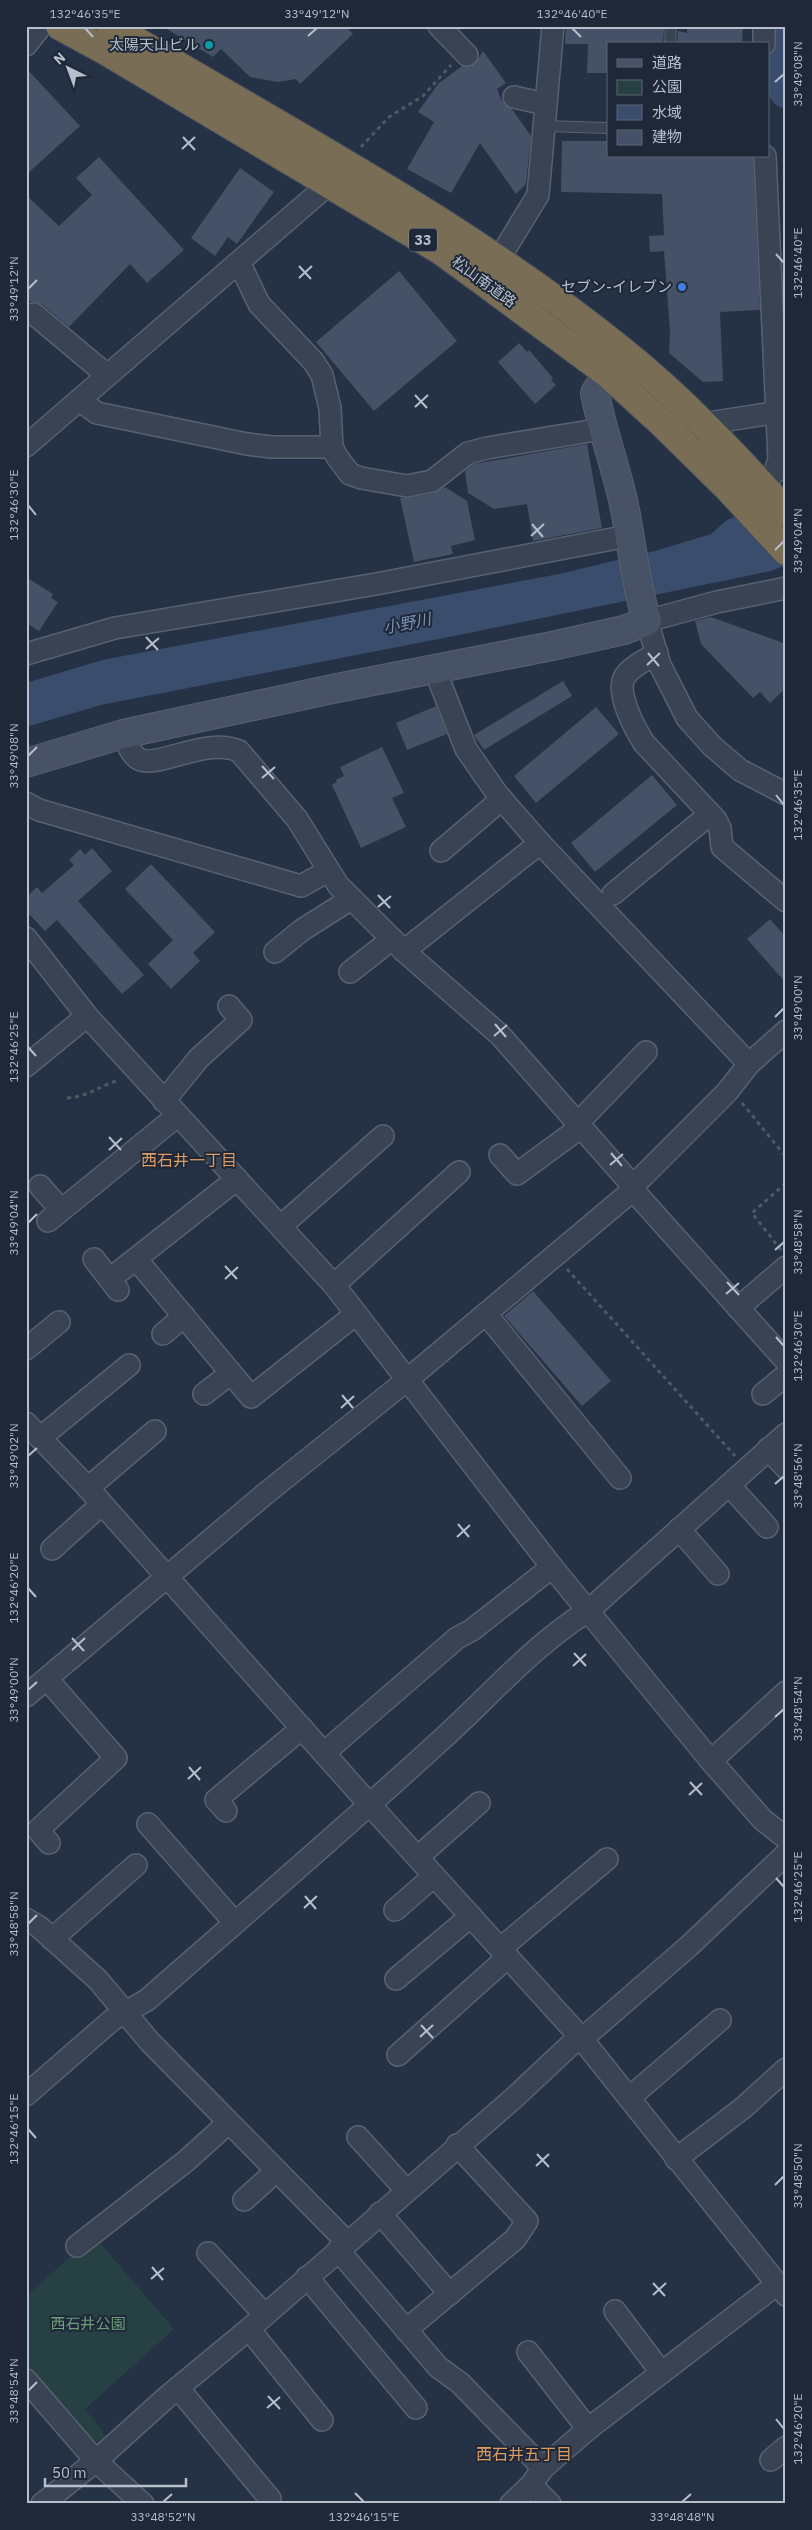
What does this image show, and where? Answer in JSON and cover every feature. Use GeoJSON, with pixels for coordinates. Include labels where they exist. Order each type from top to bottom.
{"type":"FeatureCollection","features":[{"type":"Feature","properties":{"kind":"highway","name":"松山南道路"},"geometry":{"type":"LineString","coordinates":[[60,26],[337,174],[454,229],[491,272],[664,424],[746,507],[786,551]]}},
{"type":"Feature","properties":{"kind":"highway","name":"松山南道路"},"geometry":{"type":"LineString","coordinates":[[112,26],[337,174]]}},
{"type":"Feature","properties":{"kind":"highway","name":"松山南道路"},"geometry":{"type":"LineString","coordinates":[[491,272],[621,350],[669,392],[773,497]]}},
{"type":"Feature","properties":{"kind":"street"},"geometry":{"type":"LineString","coordinates":[[26,45],[41,26]]}},
{"type":"Feature","properties":{"kind":"street"},"geometry":{"type":"LineString","coordinates":[[440,26],[466,55]]}},
{"type":"Feature","properties":{"kind":"street"},"geometry":{"type":"LineString","coordinates":[[491,272],[538,195],[553,26]]}},
{"type":"Feature","properties":{"kind":"street"},"geometry":{"type":"LineString","coordinates":[[764,26],[764,42]]}},
{"type":"Feature","properties":{"kind":"street"},"geometry":{"type":"LineString","coordinates":[[514,96],[545,104]]}},
{"type":"Feature","properties":{"kind":"street"},"geometry":{"type":"LineString","coordinates":[[766,158],[781,411],[779,459],[775,472],[773,497]]}},
{"type":"Feature","properties":{"kind":"street"},"geometry":{"type":"LineString","coordinates":[[26,446],[239,262],[337,174]]}},
{"type":"Feature","properties":{"kind":"street"},"geometry":{"type":"LineString","coordinates":[[239,262],[259,304],[313,361],[322,375],[330,408],[332,447],[350,474],[361,478],[407,486],[432,481],[468,453],[602,429]]}},
{"type":"Feature","properties":{"kind":"street"},"geometry":{"type":"LineString","coordinates":[[34,314],[108,375]]}},
{"type":"Feature","properties":{"kind":"street"},"geometry":{"type":"LineString","coordinates":[[621,350],[595,393],[602,429],[624,504],[629,541],[646,616],[657,653],[672,692],[687,718],[712,746],[740,770],[786,794]]}},
{"type":"Feature","properties":{"kind":"street"},"geometry":{"type":"LineString","coordinates":[[79,400],[97,412],[237,442],[272,447],[332,447]]}},
{"type":"Feature","properties":{"kind":"street"},"geometry":{"type":"LineString","coordinates":[[702,424],[781,411]]}},
{"type":"Feature","properties":{"kind":"street"},"geometry":{"type":"LineString","coordinates":[[26,654],[115,628],[629,541]]}},
{"type":"Feature","properties":{"kind":"street"},"geometry":{"type":"LineString","coordinates":[[26,763],[123,734],[337,688],[435,670],[624,630],[646,616],[786,588]]}},
{"type":"Feature","properties":{"kind":"street"},"geometry":{"type":"LineString","coordinates":[[657,653],[632,668],[624,678],[622,687],[628,714],[635,729],[644,742],[710,814],[720,828],[722,847],[786,901]]}},
{"type":"Feature","properties":{"kind":"street"},"geometry":{"type":"LineString","coordinates":[[435,670],[468,754],[502,800],[540,843],[749,1064]]}},
{"type":"Feature","properties":{"kind":"street"},"geometry":{"type":"LineString","coordinates":[[123,734],[131,751],[139,759],[151,762],[210,746],[228,746],[239,751],[297,819],[328,871],[351,898],[398,945],[500,1035],[738,1308],[781,1346]]}},
{"type":"Feature","properties":{"kind":"street"},"geometry":{"type":"LineString","coordinates":[[442,851],[502,800]]}},
{"type":"Feature","properties":{"kind":"street"},"geometry":{"type":"LineString","coordinates":[[26,803],[40,810],[301,886],[328,871]]}},
{"type":"Feature","properties":{"kind":"street"},"geometry":{"type":"LineString","coordinates":[[613,894],[710,814]]}},
{"type":"Feature","properties":{"kind":"street"},"geometry":{"type":"LineString","coordinates":[[350,972],[398,945],[540,843]]}},
{"type":"Feature","properties":{"kind":"street"},"geometry":{"type":"LineString","coordinates":[[275,952],[302,930],[351,898]]}},
{"type":"Feature","properties":{"kind":"street"},"geometry":{"type":"LineString","coordinates":[[26,938],[87,1016],[334,1285],[552,1567],[711,1760],[763,1820],[786,1838]]}},
{"type":"Feature","properties":{"kind":"street"},"geometry":{"type":"LineString","coordinates":[[40,1186],[54,1216],[170,1108],[199,1058],[242,1020],[229,1006]]}},
{"type":"Feature","properties":{"kind":"street"},"geometry":{"type":"LineString","coordinates":[[26,1066],[87,1016]]}},
{"type":"Feature","properties":{"kind":"street"},"geometry":{"type":"LineString","coordinates":[[26,1696],[265,1494],[486,1314],[633,1188],[730,1088],[749,1064],[786,1032]]}},
{"type":"Feature","properties":{"kind":"street"},"geometry":{"type":"LineString","coordinates":[[500,1155],[517,1174],[579,1125],[646,1052]]}},
{"type":"Feature","properties":{"kind":"street"},"geometry":{"type":"LineString","coordinates":[[281,1226],[384,1136]]}},
{"type":"Feature","properties":{"kind":"street"},"geometry":{"type":"LineString","coordinates":[[334,1285],[459,1172]]}},
{"type":"Feature","properties":{"kind":"street"},"geometry":{"type":"LineString","coordinates":[[94,1259],[114,1285],[136,1259],[237,1180]]}},
{"type":"Feature","properties":{"kind":"street"},"geometry":{"type":"LineString","coordinates":[[136,1259],[251,1397],[356,1314]]}},
{"type":"Feature","properties":{"kind":"street"},"geometry":{"type":"LineString","coordinates":[[738,1308],[786,1267]]}},
{"type":"Feature","properties":{"kind":"street"},"geometry":{"type":"LineString","coordinates":[[486,1314],[620,1478]]}},
{"type":"Feature","properties":{"kind":"street"},"geometry":{"type":"LineString","coordinates":[[163,1334],[184,1316]]}},
{"type":"Feature","properties":{"kind":"street"},"geometry":{"type":"LineString","coordinates":[[26,1349],[59,1322]]}},
{"type":"Feature","properties":{"kind":"street"},"geometry":{"type":"LineString","coordinates":[[129,1365],[33,1430],[88,1488],[370,1805],[581,2037],[676,2159],[780,2280],[588,2429],[537,2476],[511,2504]]}},
{"type":"Feature","properties":{"kind":"street"},"geometry":{"type":"LineString","coordinates":[[204,1394],[231,1373]]}},
{"type":"Feature","properties":{"kind":"street"},"geometry":{"type":"LineString","coordinates":[[763,1394],[786,1375]]}},
{"type":"Feature","properties":{"kind":"street"},"geometry":{"type":"LineString","coordinates":[[88,1488],[155,1431]]}},
{"type":"Feature","properties":{"kind":"street"},"geometry":{"type":"LineString","coordinates":[[26,2095],[112,2020],[147,2000],[370,1805],[466,1718],[562,1626],[588,1611],[786,1434]]}},
{"type":"Feature","properties":{"kind":"street"},"geometry":{"type":"LineString","coordinates":[[768,1449],[786,1468]]}},
{"type":"Feature","properties":{"kind":"street"},"geometry":{"type":"LineString","coordinates":[[728,1485],[767,1527]]}},
{"type":"Feature","properties":{"kind":"street"},"geometry":{"type":"LineString","coordinates":[[52,1549],[102,1504]]}},
{"type":"Feature","properties":{"kind":"street"},"geometry":{"type":"LineString","coordinates":[[679,1529],[718,1574]]}},
{"type":"Feature","properties":{"kind":"street"},"geometry":{"type":"LineString","coordinates":[[324,1753],[457,1638],[472,1630],[552,1567]]}},
{"type":"Feature","properties":{"kind":"street"},"geometry":{"type":"LineString","coordinates":[[47,1679],[116,1758],[38,1830],[49,1844]]}},
{"type":"Feature","properties":{"kind":"street"},"geometry":{"type":"LineString","coordinates":[[711,1760],[786,1692]]}},
{"type":"Feature","properties":{"kind":"street"},"geometry":{"type":"LineString","coordinates":[[226,1811],[216,1800],[302,1728]]}},
{"type":"Feature","properties":{"kind":"street"},"geometry":{"type":"LineString","coordinates":[[418,1858],[479,1803]]}},
{"type":"Feature","properties":{"kind":"street"},"geometry":{"type":"LineString","coordinates":[[148,1824],[235,1923]]}},
{"type":"Feature","properties":{"kind":"street"},"geometry":{"type":"LineString","coordinates":[[42,2504],[96,2461],[457,2145],[515,2097],[581,2037],[688,1946],[786,1854]]}},
{"type":"Feature","properties":{"kind":"street"},"geometry":{"type":"LineString","coordinates":[[398,2055],[504,1953],[595,1861]]}},
{"type":"Feature","properties":{"kind":"street"},"geometry":{"type":"LineString","coordinates":[[52,1939],[136,1865]]}},
{"type":"Feature","properties":{"kind":"street"},"geometry":{"type":"LineString","coordinates":[[395,1910],[434,1876]]}},
{"type":"Feature","properties":{"kind":"street"},"geometry":{"type":"LineString","coordinates":[[396,1979],[471,1916]]}},
{"type":"Feature","properties":{"kind":"street"},"geometry":{"type":"LineString","coordinates":[[26,1919],[52,1939],[98,1980],[150,2042],[276,2172],[342,2246],[406,2330],[438,2367],[460,2383],[537,2476],[550,2504]]}},
{"type":"Feature","properties":{"kind":"street"},"geometry":{"type":"LineString","coordinates":[[628,2098],[720,2020]]}},
{"type":"Feature","properties":{"kind":"street"},"geometry":{"type":"LineString","coordinates":[[676,2159],[743,2108],[786,2069]]}},
{"type":"Feature","properties":{"kind":"street"},"geometry":{"type":"LineString","coordinates":[[77,2246],[186,2161],[228,2123]]}},
{"type":"Feature","properties":{"kind":"street"},"geometry":{"type":"LineString","coordinates":[[358,2137],[406,2190]]}},
{"type":"Feature","properties":{"kind":"street"},"geometry":{"type":"LineString","coordinates":[[406,2330],[515,2239],[527,2221],[457,2145]]}},
{"type":"Feature","properties":{"kind":"street"},"geometry":{"type":"LineString","coordinates":[[244,2200],[276,2172]]}},
{"type":"Feature","properties":{"kind":"street"},"geometry":{"type":"LineString","coordinates":[[380,2212],[450,2294]]}},
{"type":"Feature","properties":{"kind":"street"},"geometry":{"type":"LineString","coordinates":[[208,2254],[265,2315]]}},
{"type":"Feature","properties":{"kind":"street"},"geometry":{"type":"LineString","coordinates":[[307,2277],[416,2408]]}},
{"type":"Feature","properties":{"kind":"street"},"geometry":{"type":"LineString","coordinates":[[615,2311],[661,2372]]}},
{"type":"Feature","properties":{"kind":"street"},"geometry":{"type":"LineString","coordinates":[[248,2329],[322,2420]]}},
{"type":"Feature","properties":{"kind":"street"},"geometry":{"type":"LineString","coordinates":[[528,2352],[588,2429]]}},
{"type":"Feature","properties":{"kind":"street"},"geometry":{"type":"LineString","coordinates":[[26,2380],[96,2461],[143,2504]]}},
{"type":"Feature","properties":{"kind":"street"},"geometry":{"type":"LineString","coordinates":[[178,2388],[270,2499]]}},
{"type":"Feature","properties":{"kind":"street"},"geometry":{"type":"LineString","coordinates":[[26,2498],[32,2504]]}},
{"type":"Feature","properties":{"kind":"lane"},"geometry":{"type":"LineString","coordinates":[[670,42],[671,26]]}},
{"type":"Feature","properties":{"kind":"lane"},"geometry":{"type":"LineString","coordinates":[[544,126],[607,128]]}},
{"type":"Feature","properties":{"kind":"path"},"geometry":{"type":"LineString","coordinates":[[337,174],[389,117],[417,101],[450,66],[466,55]]}},
{"type":"Feature","properties":{"kind":"path"},"geometry":{"type":"LineString","coordinates":[[68,1098],[86,1096],[105,1084],[124,1078],[135,1070]]}},
{"type":"Feature","properties":{"kind":"path"},"geometry":{"type":"LineString","coordinates":[[730,1088],[786,1157]]}},
{"type":"Feature","properties":{"kind":"path"},"geometry":{"type":"LineString","coordinates":[[786,1183],[752,1213],[786,1256]]}},
{"type":"Feature","properties":{"kind":"path"},"geometry":{"type":"LineString","coordinates":[[555,1256],[747,1469]]}},
{"type":"Feature","properties":{"kind":"green space","name":"西石井公園"},"geometry":{"type":"Polygon","coordinates":[[[94,2236],[174,2329],[85,2409],[106,2436],[99,2442],[86,2440],[26,2371],[26,2296],[94,2236]]]}},
{"type":"Feature","properties":{"kind":"water","name":"小野川"},"geometry":{"type":"Polygon","coordinates":[[[786,487],[786,565],[771,571],[454,636],[101,705],[26,727],[26,683],[102,660],[559,574],[655,551],[711,534],[727,520],[764,506],[786,487]]]}},
{"type":"Feature","properties":{"kind":"building"},"geometry":{"type":"Polygon","coordinates":[[[162,26],[345,26],[353,34],[300,84],[296,79],[278,82],[250,77],[221,49],[213,57],[162,26]]]}},
{"type":"Feature","properties":{"kind":"building"},"geometry":{"type":"Polygon","coordinates":[[[566,26],[652,26],[664,29],[663,42],[607,42],[607,73],[587,73],[588,44],[565,44],[566,26]]]}},
{"type":"Feature","properties":{"kind":"building"},"geometry":{"type":"Polygon","coordinates":[[[687,26],[743,26],[742,42],[677,42],[678,31],[687,33],[687,26]]]}},
{"type":"Feature","properties":{"kind":"building"},"geometry":{"type":"Polygon","coordinates":[[[483,51],[506,83],[497,89],[502,101],[512,109],[531,136],[526,184],[516,194],[480,143],[451,193],[407,169],[434,122],[418,112],[438,84],[462,66],[470,67],[475,64],[483,51]]]}},
{"type":"Feature","properties":{"kind":"building"},"geometry":{"type":"Polygon","coordinates":[[[26,68],[80,126],[26,175],[26,68]]]}},
{"type":"Feature","properties":{"kind":"building"},"geometry":{"type":"Polygon","coordinates":[[[562,141],[607,141],[607,158],[753,158],[760,310],[720,312],[723,381],[703,382],[669,353],[670,331],[664,251],[650,252],[649,236],[664,235],[662,194],[561,192],[562,141]]]}},
{"type":"Feature","properties":{"kind":"building"},"geometry":{"type":"Polygon","coordinates":[[[99,157],[184,250],[147,283],[130,264],[69,327],[42,304],[31,302],[26,298],[26,195],[59,226],[92,195],[76,178],[99,157]]]}},
{"type":"Feature","properties":{"kind":"building"},"geometry":{"type":"Polygon","coordinates":[[[240,168],[274,192],[237,244],[228,237],[215,256],[191,238],[240,168]]]}},
{"type":"Feature","properties":{"kind":"building"},"geometry":{"type":"Polygon","coordinates":[[[399,271],[457,341],[374,411],[316,342],[399,271]]]}},
{"type":"Feature","properties":{"kind":"building"},"geometry":{"type":"Polygon","coordinates":[[[519,343],[527,352],[529,350],[553,378],[551,380],[556,385],[535,404],[498,362],[519,343]]]}},
{"type":"Feature","properties":{"kind":"building"},"geometry":{"type":"Polygon","coordinates":[[[587,444],[602,528],[533,541],[527,504],[494,509],[468,493],[465,471],[474,464],[587,444]]]}},
{"type":"Feature","properties":{"kind":"building"},"geometry":{"type":"Polygon","coordinates":[[[445,487],[467,501],[475,540],[451,546],[453,554],[414,562],[400,498],[434,493],[445,487]]]}},
{"type":"Feature","properties":{"kind":"building"},"geometry":{"type":"Polygon","coordinates":[[[26,577],[53,594],[51,598],[58,602],[39,631],[26,623],[26,577]]]}},
{"type":"Feature","properties":{"kind":"building"},"geometry":{"type":"Polygon","coordinates":[[[711,617],[786,644],[786,688],[770,703],[760,692],[753,698],[701,644],[695,621],[711,617]]]}},
{"type":"Feature","properties":{"kind":"building"},"geometry":{"type":"Polygon","coordinates":[[[563,681],[572,696],[484,750],[474,735],[563,681]]]}},
{"type":"Feature","properties":{"kind":"building"},"geometry":{"type":"Polygon","coordinates":[[[436,706],[447,734],[407,750],[396,723],[436,706]]]}},
{"type":"Feature","properties":{"kind":"building"},"geometry":{"type":"Polygon","coordinates":[[[596,707],[619,734],[536,803],[514,776],[596,707]]]}},
{"type":"Feature","properties":{"kind":"building"},"geometry":{"type":"Polygon","coordinates":[[[382,747],[404,793],[392,798],[406,827],[361,848],[332,785],[337,782],[336,780],[344,776],[340,767],[382,747]]]}},
{"type":"Feature","properties":{"kind":"building"},"geometry":{"type":"Polygon","coordinates":[[[652,775],[677,805],[595,872],[571,843],[652,775]]]}},
{"type":"Feature","properties":{"kind":"building"},"geometry":{"type":"Polygon","coordinates":[[[92,848],[112,871],[78,901],[144,975],[122,994],[57,920],[45,931],[26,911],[26,897],[37,887],[42,893],[74,865],[69,860],[80,849],[85,855],[92,848]]]}},
{"type":"Feature","properties":{"kind":"building"},"geometry":{"type":"Polygon","coordinates":[[[151,864],[215,932],[193,953],[200,961],[171,989],[148,964],[173,940],[125,889],[151,864]]]}},
{"type":"Feature","properties":{"kind":"building"},"geometry":{"type":"Polygon","coordinates":[[[770,919],[786,937],[786,983],[747,939],[770,919]]]}},
{"type":"Feature","properties":{"kind":"building"},"geometry":{"type":"Polygon","coordinates":[[[533,1291],[611,1381],[582,1406],[504,1316],[533,1291]]]}},
{"type":"Feature","properties":{"kind":"waterway"},"geometry":{"type":"LineString","coordinates":[[784,26],[786,91]]}},
{"type":"Feature","properties":{"kind":"place","name":"太陽天山ビル"},"geometry":{"type":"Point","coordinates":[209,45]}},
{"type":"Feature","properties":{"kind":"place","name":"セブン-イレブン"},"geometry":{"type":"Point","coordinates":[682,287]}},
{"type":"Feature","properties":{"kind":"district","name":"西石井一丁目"},"geometry":{"type":"Point","coordinates":[189,1160]}},
{"type":"Feature","properties":{"kind":"district","name":"西石井五丁目"},"geometry":{"type":"Point","coordinates":[524,2454]}}]}
